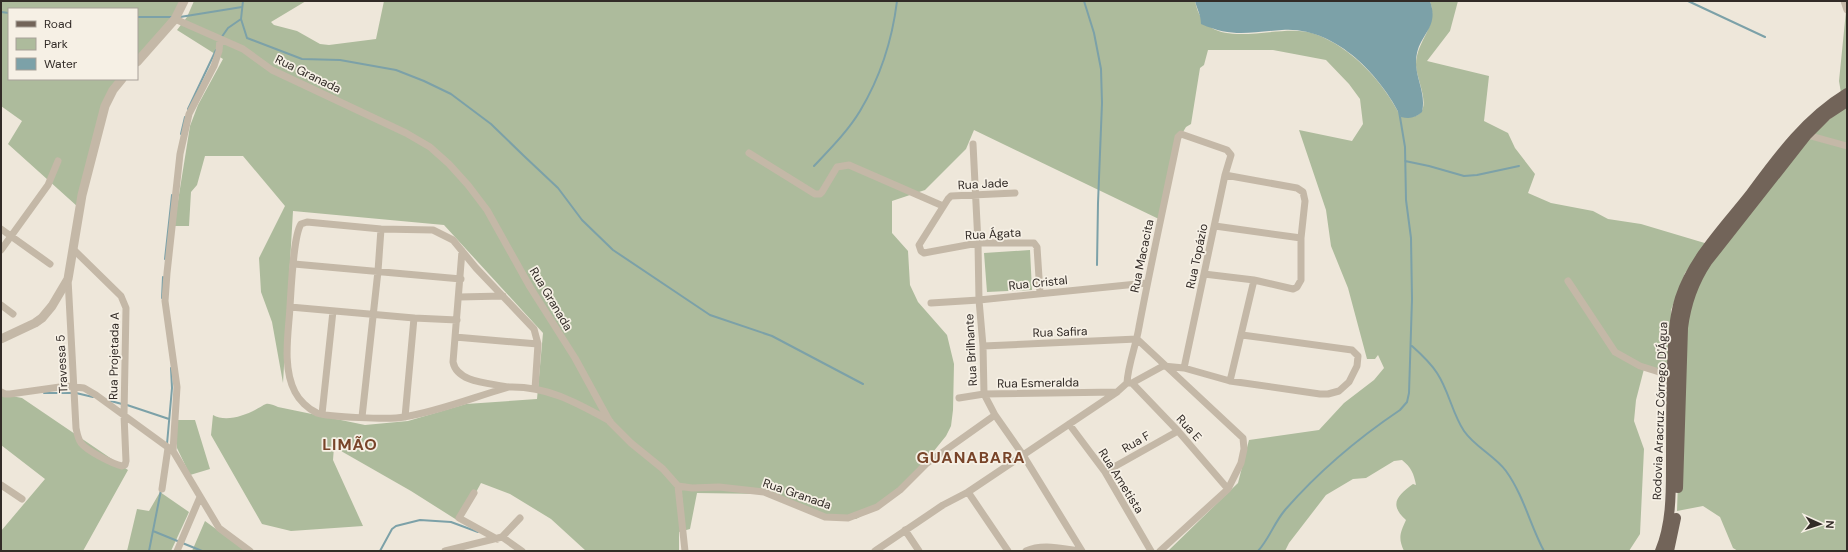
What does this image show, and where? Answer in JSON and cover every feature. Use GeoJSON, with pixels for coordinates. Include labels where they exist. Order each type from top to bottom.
{"type":"FeatureCollection","features":[{"type":"Feature","properties":{"kind":"main road","name":"Rodovia Aracruz Córrego D'Água"},"geometry":{"type":"LineString","coordinates":[[1660,551],[1668,524],[1670,504],[1672,376],[1676,313],[1686,283],[1709,247],[1790,141],[1818,113],[1847,93]]}},
{"type":"Feature","properties":{"kind":"main road","name":"Rodovia Aracruz Córrego D'Água"},"geometry":{"type":"LineString","coordinates":[[1669,551],[1676,522],[1683,328],[1689,297],[1697,278],[1707,262],[1807,135],[1827,116],[1847,102]]}},
{"type":"Feature","properties":{"kind":"street"},"geometry":{"type":"LineString","coordinates":[[138,61],[175,20],[184,1]]}},
{"type":"Feature","properties":{"kind":"street"},"geometry":{"type":"LineString","coordinates":[[1844,1],[1847,10]]}},
{"type":"Feature","properties":{"kind":"street","name":"Rua Granada"},"geometry":{"type":"LineString","coordinates":[[175,20],[243,49],[272,70],[406,133],[430,147],[468,185],[487,210],[530,287],[575,358],[610,422],[631,443],[663,469],[678,486],[692,488],[719,487],[764,492],[825,516],[848,518],[877,507],[900,490],[926,464],[995,415]]}},
{"type":"Feature","properties":{"kind":"street"},"geometry":{"type":"LineString","coordinates":[[162,489],[171,449],[177,387],[165,301],[180,154],[189,114],[214,66],[219,51],[220,39]]}},
{"type":"Feature","properties":{"kind":"street"},"geometry":{"type":"LineString","coordinates":[[1,339],[35,323],[42,318],[52,306],[68,279],[82,195],[105,106],[113,90],[121,80]]}},
{"type":"Feature","properties":{"kind":"street","name":"Rua Topázio"},"geometry":{"type":"LineString","coordinates":[[1181,134],[1227,150],[1231,155],[1225,175],[1184,368]]}},
{"type":"Feature","properties":{"kind":"street","name":"Rua Macacita"},"geometry":{"type":"LineString","coordinates":[[1130,383],[1128,370],[1137,339],[1147,283],[1178,136],[1181,134]]}},
{"type":"Feature","properties":{"kind":"street"},"geometry":{"type":"LineString","coordinates":[[1807,135],[1847,146]]}},
{"type":"Feature","properties":{"kind":"street","name":"Rua Brilhante"},"geometry":{"type":"LineString","coordinates":[[973,144],[984,394],[995,415],[1024,455],[1082,551]]}},
{"type":"Feature","properties":{"kind":"street"},"geometry":{"type":"LineString","coordinates":[[750,152],[814,194],[820,194],[822,192],[837,168],[849,165],[943,206]]}},
{"type":"Feature","properties":{"kind":"street"},"geometry":{"type":"LineString","coordinates":[[1,250],[48,185],[58,161]]}},
{"type":"Feature","properties":{"kind":"street"},"geometry":{"type":"LineString","coordinates":[[1204,274],[1254,280],[1293,289],[1297,287],[1301,280],[1301,238],[1305,200],[1303,192],[1297,188],[1225,175]]}},
{"type":"Feature","properties":{"kind":"street","name":"Rua Jade"},"geometry":{"type":"LineString","coordinates":[[943,206],[951,196],[1015,194]]}},
{"type":"Feature","properties":{"kind":"street","name":"Rua Ágata"},"geometry":{"type":"LineString","coordinates":[[943,206],[919,245],[921,251],[924,253],[978,243],[1034,243],[1037,247],[1040,293]]}},
{"type":"Feature","properties":{"kind":"street"},"geometry":{"type":"LineString","coordinates":[[509,387],[405,417],[362,417],[322,414],[315,412],[300,399],[293,387],[288,365],[290,307],[298,229],[304,222],[381,229],[434,230],[453,240],[462,252],[530,324],[536,333],[538,344],[535,388]]}},
{"type":"Feature","properties":{"kind":"street"},"geometry":{"type":"LineString","coordinates":[[1215,226],[1301,238]]}},
{"type":"Feature","properties":{"kind":"street"},"geometry":{"type":"LineString","coordinates":[[1,229],[50,264]]}},
{"type":"Feature","properties":{"kind":"street"},"geometry":{"type":"LineString","coordinates":[[362,417],[374,314],[381,229]]}},
{"type":"Feature","properties":{"kind":"street","name":"Rua Projetada A"},"geometry":{"type":"LineString","coordinates":[[73,249],[121,296],[124,302],[126,313],[124,415],[126,461]]}},
{"type":"Feature","properties":{"kind":"street"},"geometry":{"type":"LineString","coordinates":[[462,252],[460,297],[453,362],[456,371],[465,378],[509,387],[535,388],[557,394],[576,402],[610,422]]}},
{"type":"Feature","properties":{"kind":"street"},"geometry":{"type":"LineString","coordinates":[[294,264],[461,279]]}},
{"type":"Feature","properties":{"kind":"street","name":"Travessa 5"},"geometry":{"type":"LineString","coordinates":[[68,279],[76,428],[80,441],[84,446],[116,465],[125,465],[126,461]]}},
{"type":"Feature","properties":{"kind":"street"},"geometry":{"type":"LineString","coordinates":[[1230,381],[1254,280]]}},
{"type":"Feature","properties":{"kind":"street"},"geometry":{"type":"LineString","coordinates":[[1568,282],[1615,352],[1640,366],[1672,376]]}},
{"type":"Feature","properties":{"kind":"street","name":"Rua Cristal"},"geometry":{"type":"LineString","coordinates":[[930,303],[979,300],[1147,283]]}},
{"type":"Feature","properties":{"kind":"street"},"geometry":{"type":"LineString","coordinates":[[460,297],[503,296]]}},
{"type":"Feature","properties":{"kind":"street"},"geometry":{"type":"LineString","coordinates":[[1,305],[14,314]]}},
{"type":"Feature","properties":{"kind":"street"},"geometry":{"type":"LineString","coordinates":[[290,307],[414,318],[457,320]]}},
{"type":"Feature","properties":{"kind":"street"},"geometry":{"type":"LineString","coordinates":[[322,414],[333,311]]}},
{"type":"Feature","properties":{"kind":"street"},"geometry":{"type":"LineString","coordinates":[[405,417],[414,318]]}},
{"type":"Feature","properties":{"kind":"street"},"geometry":{"type":"LineString","coordinates":[[876,551],[943,505],[968,492],[1024,455],[1130,383],[1163,366],[1184,368],[1230,381],[1328,394],[1339,391],[1345,386],[1358,366],[1358,356],[1352,350],[1242,335]]}},
{"type":"Feature","properties":{"kind":"street"},"geometry":{"type":"LineString","coordinates":[[456,337],[538,344]]}},
{"type":"Feature","properties":{"kind":"street"},"geometry":{"type":"LineString","coordinates":[[1137,339],[1163,366],[1243,438],[1244,441],[1241,463],[1228,489],[1160,551]]}},
{"type":"Feature","properties":{"kind":"street","name":"Rua Safira"},"geometry":{"type":"LineString","coordinates":[[983,346],[1137,339]]}},
{"type":"Feature","properties":{"kind":"street","name":"Rua E"},"geometry":{"type":"LineString","coordinates":[[1130,383],[1178,431],[1228,489]]}},
{"type":"Feature","properties":{"kind":"street"},"geometry":{"type":"LineString","coordinates":[[1,392],[4,394],[10,394],[74,386],[84,388],[96,395],[171,449],[219,528],[250,551]]}},
{"type":"Feature","properties":{"kind":"street","name":"Rua Esmeralda"},"geometry":{"type":"LineString","coordinates":[[959,398],[984,394],[1117,392]]}},
{"type":"Feature","properties":{"kind":"street","name":"Rua Ametista"},"geometry":{"type":"LineString","coordinates":[[1069,424],[1105,472],[1151,551]]}},
{"type":"Feature","properties":{"kind":"street","name":"Rua F"},"geometry":{"type":"LineString","coordinates":[[1105,472],[1178,431]]}},
{"type":"Feature","properties":{"kind":"street"},"geometry":{"type":"LineString","coordinates":[[1,485],[22,499]]}},
{"type":"Feature","properties":{"kind":"street"},"geometry":{"type":"LineString","coordinates":[[678,486],[685,551]]}},
{"type":"Feature","properties":{"kind":"street"},"geometry":{"type":"LineString","coordinates":[[968,492],[1008,551]]}},
{"type":"Feature","properties":{"kind":"street"},"geometry":{"type":"LineString","coordinates":[[474,493],[460,516],[461,520],[500,538],[522,551]]}},
{"type":"Feature","properties":{"kind":"street"},"geometry":{"type":"LineString","coordinates":[[177,551],[200,497]]}},
{"type":"Feature","properties":{"kind":"street"},"geometry":{"type":"LineString","coordinates":[[445,551],[457,550],[500,538],[520,518]]}},
{"type":"Feature","properties":{"kind":"street"},"geometry":{"type":"LineString","coordinates":[[905,530],[919,551]]}},
{"type":"Feature","properties":{"kind":"street"},"geometry":{"type":"LineString","coordinates":[[1026,551],[1035,547],[1044,546],[1082,551]]}},
{"type":"Feature","properties":{"kind":"green space"},"geometry":{"type":"Polygon","coordinates":[[[1,1],[181,1],[177,11],[138,57],[138,8],[8,8],[8,80],[118,80],[112,88],[78,207],[8,144],[22,121],[1,106],[1,1]]]}},
{"type":"Feature","properties":{"kind":"green space"},"geometry":{"type":"Polygon","coordinates":[[[194,1],[306,1],[271,22],[274,25],[297,31],[320,44],[329,45],[376,39],[384,1],[1195,1],[1202,18],[1213,29],[1228,33],[1245,34],[1300,31],[1315,34],[1329,40],[1354,57],[1366,68],[1385,91],[1401,117],[1412,117],[1421,112],[1424,102],[1416,65],[1419,48],[1430,26],[1432,18],[1430,1],[1458,1],[1450,31],[1427,61],[1489,76],[1484,121],[1508,133],[1515,148],[1535,174],[1528,193],[1551,203],[1593,211],[1608,219],[1641,224],[1708,244],[1685,273],[1671,310],[1672,351],[1670,377],[1644,369],[1636,400],[1634,421],[1644,449],[1640,534],[1629,551],[1404,551],[1400,536],[1406,520],[1397,509],[1396,504],[1399,496],[1403,492],[1413,484],[1416,485],[1412,471],[1402,460],[1394,461],[1366,478],[1353,479],[1326,495],[1289,543],[1285,551],[1168,551],[1238,483],[1249,440],[1319,430],[1344,403],[1374,380],[1384,368],[1378,355],[1375,359],[1367,359],[1348,288],[1331,246],[1326,210],[1299,130],[1352,141],[1363,124],[1360,99],[1349,84],[1326,60],[1273,50],[1208,50],[1204,65],[1200,68],[1191,124],[1186,127],[1180,137],[1163,221],[974,130],[966,149],[925,190],[892,201],[892,233],[908,251],[910,285],[918,302],[947,335],[954,364],[953,410],[951,426],[946,436],[925,462],[878,507],[856,519],[822,516],[769,494],[697,493],[690,529],[679,532],[679,551],[586,551],[551,519],[510,494],[481,483],[460,522],[411,491],[334,447],[333,460],[363,526],[291,531],[262,524],[211,435],[213,415],[229,418],[245,414],[265,404],[271,404],[278,407],[365,425],[408,421],[466,404],[537,399],[543,333],[444,225],[293,211],[283,383],[272,322],[261,292],[259,258],[285,206],[243,156],[205,156],[197,185],[191,192],[189,226],[174,226],[190,126],[198,105],[223,59],[177,30],[187,17],[194,1]]]}},
{"type":"Feature","properties":{"kind":"green space"},"geometry":{"type":"Polygon","coordinates":[[[1847,1],[1847,90],[1841,93],[1839,81],[1847,1]]]}},
{"type":"Feature","properties":{"kind":"green space"},"geometry":{"type":"Polygon","coordinates":[[[1847,104],[1847,551],[1738,551],[1733,548],[1720,517],[1703,506],[1677,511],[1682,353],[1695,285],[1805,141],[1847,104]]]}},
{"type":"Feature","properties":{"kind":"green space"},"geometry":{"type":"Polygon","coordinates":[[[1030,250],[1032,290],[987,292],[984,253],[1030,250]]]}},
{"type":"Feature","properties":{"kind":"green space"},"geometry":{"type":"Polygon","coordinates":[[[1,394],[22,398],[128,470],[83,551],[1,551],[1,531],[45,479],[1,445],[1,394]]]}},
{"type":"Feature","properties":{"kind":"green space"},"geometry":{"type":"Polygon","coordinates":[[[177,420],[195,420],[210,469],[190,475],[177,448],[177,420]]]}},
{"type":"Feature","properties":{"kind":"green space"},"geometry":{"type":"Polygon","coordinates":[[[160,492],[189,512],[171,551],[127,551],[137,509],[149,511],[160,492]]]}},
{"type":"Feature","properties":{"kind":"green space"},"geometry":{"type":"Polygon","coordinates":[[[205,521],[246,551],[192,551],[205,521]]]}},
{"type":"Feature","properties":{"kind":"water"},"geometry":{"type":"Polygon","coordinates":[[[1195,1],[1430,1],[1432,10],[1431,23],[1419,46],[1416,61],[1416,68],[1423,97],[1422,112],[1412,118],[1401,117],[1381,85],[1368,70],[1337,44],[1320,36],[1301,31],[1282,30],[1232,33],[1212,28],[1201,24],[1200,15],[1195,1]]]}},
{"type":"Feature","properties":{"kind":"waterway"},"geometry":{"type":"LineString","coordinates":[[243,1],[241,19],[247,38],[302,59],[340,60],[396,70],[451,94],[491,124],[558,188],[582,220],[613,250],[710,315],[772,336],[863,384]]}},
{"type":"Feature","properties":{"kind":"waterway"},"geometry":{"type":"LineString","coordinates":[[814,166],[850,126],[874,85],[889,45],[897,1]]}},
{"type":"Feature","properties":{"kind":"waterway"},"geometry":{"type":"LineString","coordinates":[[1084,1],[1094,33],[1101,69],[1102,103],[1097,265]]}},
{"type":"Feature","properties":{"kind":"waterway"},"geometry":{"type":"LineString","coordinates":[[1688,1],[1765,37]]}},
{"type":"Feature","properties":{"kind":"waterway"},"geometry":{"type":"LineString","coordinates":[[180,17],[242,7]]}},
{"type":"Feature","properties":{"kind":"waterway"},"geometry":{"type":"LineString","coordinates":[[1,12],[8,13]]}},
{"type":"Feature","properties":{"kind":"waterway"},"geometry":{"type":"LineString","coordinates":[[138,17],[173,17]]}},
{"type":"Feature","properties":{"kind":"waterway"},"geometry":{"type":"LineString","coordinates":[[221,38],[228,28],[241,19]]}},
{"type":"Feature","properties":{"kind":"waterway"},"geometry":{"type":"LineString","coordinates":[[188,109],[216,50]]}},
{"type":"Feature","properties":{"kind":"waterway"},"geometry":{"type":"LineString","coordinates":[[1258,551],[1281,515],[1311,482],[1339,456],[1400,410],[1407,402],[1409,393],[1412,299],[1411,238],[1406,200],[1405,147],[1399,111]]}},
{"type":"Feature","properties":{"kind":"waterway"},"geometry":{"type":"LineString","coordinates":[[181,134],[185,117]]}},
{"type":"Feature","properties":{"kind":"waterway"},"geometry":{"type":"LineString","coordinates":[[1405,161],[1464,176],[1477,175],[1519,166]]}},
{"type":"Feature","properties":{"kind":"waterway"},"geometry":{"type":"LineString","coordinates":[[165,259],[172,195]]}},
{"type":"Feature","properties":{"kind":"waterway"},"geometry":{"type":"LineString","coordinates":[[162,298],[163,277]]}},
{"type":"Feature","properties":{"kind":"waterway"},"geometry":{"type":"LineString","coordinates":[[1412,346],[1422,355],[1437,373],[1445,387],[1456,417],[1464,431],[1506,471],[1518,490],[1544,551]]}},
{"type":"Feature","properties":{"kind":"waterway"},"geometry":{"type":"LineString","coordinates":[[167,444],[172,388],[171,368]]}},
{"type":"Feature","properties":{"kind":"waterway"},"geometry":{"type":"LineString","coordinates":[[44,393],[72,393]]}},
{"type":"Feature","properties":{"kind":"waterway"},"geometry":{"type":"LineString","coordinates":[[76,393],[93,397]]}},
{"type":"Feature","properties":{"kind":"waterway"},"geometry":{"type":"LineString","coordinates":[[107,400],[122,404]]}},
{"type":"Feature","properties":{"kind":"waterway"},"geometry":{"type":"LineString","coordinates":[[127,405],[169,419]]}},
{"type":"Feature","properties":{"kind":"waterway"},"geometry":{"type":"LineString","coordinates":[[149,551],[161,490]]}},
{"type":"Feature","properties":{"kind":"waterway"},"geometry":{"type":"LineString","coordinates":[[380,551],[392,529],[396,526],[420,520],[451,522],[478,532]]}},
{"type":"Feature","properties":{"kind":"waterway"},"geometry":{"type":"LineString","coordinates":[[153,531],[202,551]]}},
{"type":"Feature","properties":{"kind":"district","name":"LIMÃO"},"geometry":{"type":"Point","coordinates":[350,444]}},
{"type":"Feature","properties":{"kind":"district","name":"GUANABARA"},"geometry":{"type":"Point","coordinates":[971,457]}}]}
